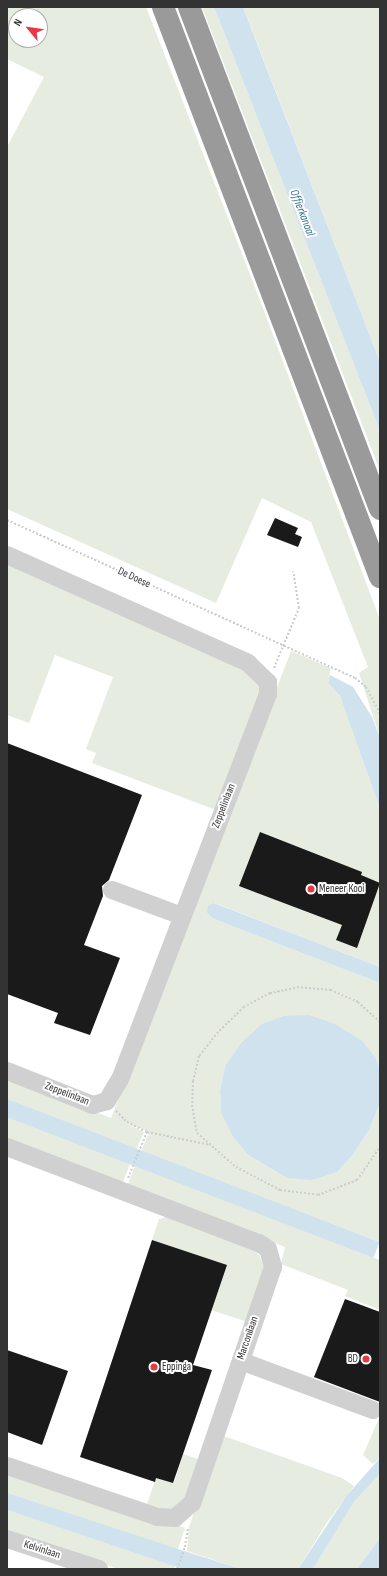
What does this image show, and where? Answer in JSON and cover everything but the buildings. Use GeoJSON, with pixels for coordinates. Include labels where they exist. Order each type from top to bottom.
{"type":"FeatureCollection","features":[{"type":"Feature","properties":{"kind":"highway"},"geometry":{"type":"LineString","coordinates":[[163,7],[380,577]]}},
{"type":"Feature","properties":{"kind":"highway"},"geometry":{"type":"LineString","coordinates":[[189,7],[380,509]]}},
{"type":"Feature","properties":{"kind":"street"},"geometry":{"type":"LineString","coordinates":[[7,555],[248,663],[268,682]]}},
{"type":"Feature","properties":{"kind":"street","name":"Zeppelinlaan"},"geometry":{"type":"LineString","coordinates":[[7,1071],[94,1105],[107,1101],[120,1079],[268,694],[268,682]]}},
{"type":"Feature","properties":{"kind":"street"},"geometry":{"type":"LineString","coordinates":[[112,890],[182,916]]}},
{"type":"Feature","properties":{"kind":"street","name":"Marconilaan"},"geometry":{"type":"LineString","coordinates":[[7,1147],[260,1243],[268,1249],[273,1267],[192,1503],[175,1518],[158,1517],[7,1466]]}},
{"type":"Feature","properties":{"kind":"street"},"geometry":{"type":"LineString","coordinates":[[241,1361],[373,1410]]}},
{"type":"Feature","properties":{"kind":"street","name":"Kelvinlaan"},"geometry":{"type":"LineString","coordinates":[[7,1539],[99,1569]]}},
{"type":"Feature","properties":{"kind":"path","name":"De Doese"},"geometry":{"type":"LineString","coordinates":[[7,520],[355,678],[366,687],[380,713]]}},
{"type":"Feature","properties":{"kind":"path"},"geometry":{"type":"LineString","coordinates":[[268,682],[299,608],[293,571]]}},
{"type":"Feature","properties":{"kind":"path"},"geometry":{"type":"LineString","coordinates":[[380,1022],[358,1002],[331,990],[299,987],[270,993],[244,1007],[218,1032],[199,1056],[193,1081],[192,1105],[197,1132],[247,1174],[280,1190],[318,1195],[357,1180],[380,1146]]}},
{"type":"Feature","properties":{"kind":"path"},"geometry":{"type":"LineString","coordinates":[[107,1101],[127,1122],[147,1132],[204,1142],[215,1148]]}},
{"type":"Feature","properties":{"kind":"path"},"geometry":{"type":"LineString","coordinates":[[132,1166],[147,1132]]}},
{"type":"Feature","properties":{"kind":"path"},"geometry":{"type":"LineString","coordinates":[[177,1569],[185,1547]]}},
{"type":"Feature","properties":{"kind":"shaded area"},"geometry":{"type":"Polygon","coordinates":[[[7,7],[146,7],[258,295],[380,620],[380,738],[359,673],[368,667],[311,522],[262,498],[216,603],[7,509],[7,147],[44,77],[7,59],[7,7]]]}},
{"type":"Feature","properties":{"kind":"shaded area"},"geometry":{"type":"Polygon","coordinates":[[[202,7],[214,7],[380,431],[380,471],[202,7]]]}},
{"type":"Feature","properties":{"kind":"shaded area"},"geometry":{"type":"Polygon","coordinates":[[[243,7],[380,7],[380,362],[253,32],[243,7]]]}},
{"type":"Feature","properties":{"kind":"shaded area"},"geometry":{"type":"Polygon","coordinates":[[[7,562],[256,676],[262,691],[216,810],[92,763],[96,753],[86,749],[113,677],[55,655],[29,723],[7,715],[7,562]]]}},
{"type":"Feature","properties":{"kind":"shaded area"},"geometry":{"type":"Polygon","coordinates":[[[291,651],[331,668],[328,683],[340,696],[380,809],[380,967],[215,903],[207,913],[214,919],[380,983],[380,1069],[376,1058],[241,1043],[225,1066],[220,1091],[221,1113],[233,1137],[248,1155],[287,1178],[337,1172],[352,1156],[369,1130],[380,1103],[380,1242],[141,1152],[149,1132],[123,1122],[144,1132],[136,1150],[7,1099],[7,1078],[111,1118],[291,651]]]}},
{"type":"Feature","properties":{"kind":"shaded area"},"geometry":{"type":"Polygon","coordinates":[[[7,1116],[130,1163],[122,1186],[7,1142],[7,1116]]]}},
{"type":"Feature","properties":{"kind":"shaded area"},"geometry":{"type":"Polygon","coordinates":[[[135,1165],[380,1260],[380,1310],[345,1296],[348,1290],[281,1264],[285,1247],[127,1187],[135,1165]]]}},
{"type":"Feature","properties":{"kind":"shaded area"},"geometry":{"type":"Polygon","coordinates":[[[170,1216],[250,1247],[259,1255],[264,1266],[248,1322],[211,1310],[226,1265],[152,1240],[159,1219],[170,1216]]]}},
{"type":"Feature","properties":{"kind":"shaded area"},"geometry":{"type":"Polygon","coordinates":[[[380,1416],[380,1458],[373,1464],[363,1455],[380,1416]]]}},
{"type":"Feature","properties":{"kind":"shaded area"},"geometry":{"type":"Polygon","coordinates":[[[221,1435],[342,1478],[354,1486],[326,1524],[298,1569],[241,1569],[187,1551],[189,1527],[221,1435]]]}},
{"type":"Feature","properties":{"kind":"shaded area"},"geometry":{"type":"Polygon","coordinates":[[[183,1454],[198,1459],[184,1500],[178,1506],[168,1510],[147,1504],[156,1478],[174,1483],[183,1454]]]}},
{"type":"Feature","properties":{"kind":"shaded area"},"geometry":{"type":"Polygon","coordinates":[[[7,1470],[185,1528],[178,1550],[7,1494],[7,1470]]]}},
{"type":"Feature","properties":{"kind":"shaded area"},"geometry":{"type":"Polygon","coordinates":[[[380,1474],[380,1538],[357,1569],[313,1569],[354,1502],[380,1474]]]}},
{"type":"Feature","properties":{"kind":"shaded area"},"geometry":{"type":"Polygon","coordinates":[[[7,1510],[175,1566],[174,1569],[118,1569],[7,1533],[7,1510]]]}},
{"type":"Feature","properties":{"kind":"water","name":"Offierkanaal"},"geometry":{"type":"Polygon","coordinates":[[[214,7],[243,7],[380,362],[380,431],[214,7]]]}},
{"type":"Feature","properties":{"kind":"water"},"geometry":{"type":"Polygon","coordinates":[[[330,675],[353,687],[372,717],[380,738],[380,809],[340,696],[328,683],[330,675]]]}},
{"type":"Feature","properties":{"kind":"water"},"geometry":{"type":"Polygon","coordinates":[[[214,903],[380,967],[380,983],[214,919],[207,913],[208,906],[214,903]]]}},
{"type":"Feature","properties":{"kind":"water"},"geometry":{"type":"Polygon","coordinates":[[[309,1015],[335,1024],[362,1041],[376,1058],[380,1069],[380,1103],[369,1130],[352,1156],[337,1172],[311,1180],[287,1178],[248,1155],[233,1137],[221,1113],[220,1091],[225,1066],[241,1043],[262,1024],[284,1016],[309,1015]]]}},
{"type":"Feature","properties":{"kind":"water"},"geometry":{"type":"Polygon","coordinates":[[[7,1099],[379,1242],[373,1258],[7,1117],[7,1099]]]}},
{"type":"Feature","properties":{"kind":"water"},"geometry":{"type":"Polygon","coordinates":[[[380,1458],[380,1474],[354,1502],[313,1569],[298,1569],[347,1495],[380,1458]]]}},
{"type":"Feature","properties":{"kind":"water"},"geometry":{"type":"Polygon","coordinates":[[[7,1493],[241,1569],[183,1569],[7,1510],[7,1493]]]}},
{"type":"Feature","properties":{"kind":"water"},"geometry":{"type":"Polygon","coordinates":[[[380,1538],[380,1569],[357,1569],[374,1546],[380,1538]]]}},
{"type":"Feature","properties":{"kind":"place","name":"Meneer Kooi"},"geometry":{"type":"Point","coordinates":[311,889]}},
{"type":"Feature","properties":{"kind":"place","name":"BD"},"geometry":{"type":"Point","coordinates":[366,1359]}},
{"type":"Feature","properties":{"kind":"place","name":"Eppinga"},"geometry":{"type":"Point","coordinates":[154,1367]}}]}
